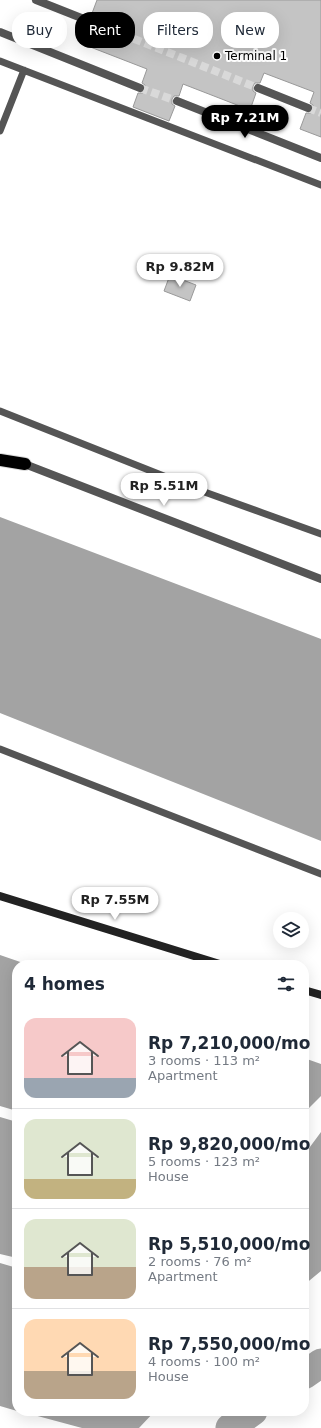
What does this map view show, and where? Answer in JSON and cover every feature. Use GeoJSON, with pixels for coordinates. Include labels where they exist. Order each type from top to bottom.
{"type":"FeatureCollection","features":[{"type":"Feature","properties":{"kind":"highway"},"geometry":{"type":"LineString","coordinates":[[0,460],[25,464]]}},
{"type":"Feature","properties":{"kind":"main road"},"geometry":{"type":"LineString","coordinates":[[0,896],[207,960]]}},
{"type":"Feature","properties":{"kind":"main road"},"geometry":{"type":"LineString","coordinates":[[309,991],[321,995]]}},
{"type":"Feature","properties":{"kind":"street"},"geometry":{"type":"LineString","coordinates":[[36,0],[75,15]]}},
{"type":"Feature","properties":{"kind":"street"},"geometry":{"type":"LineString","coordinates":[[0,32],[140,88]]}},
{"type":"Feature","properties":{"kind":"street"},"geometry":{"type":"LineString","coordinates":[[258,88],[308,108]]}},
{"type":"Feature","properties":{"kind":"street"},"geometry":{"type":"LineString","coordinates":[[177,101],[321,158]]}},
{"type":"Feature","properties":{"kind":"street"},"geometry":{"type":"LineString","coordinates":[[0,454],[321,579]]}},
{"type":"Feature","properties":{"kind":"lane"},"geometry":{"type":"LineString","coordinates":[[0,61],[321,185]]}},
{"type":"Feature","properties":{"kind":"lane"},"geometry":{"type":"LineString","coordinates":[[0,131],[24,70]]}},
{"type":"Feature","properties":{"kind":"lane"},"geometry":{"type":"LineString","coordinates":[[0,411],[199,490],[321,534]]}},
{"type":"Feature","properties":{"kind":"lane"},"geometry":{"type":"LineString","coordinates":[[0,749],[321,874]]}},
{"type":"Feature","properties":{"kind":"shaded area"},"geometry":{"type":"Polygon","coordinates":[[[0,517],[321,639],[321,841],[0,713],[0,517]]]}},
{"type":"Feature","properties":{"kind":"shaded area"},"geometry":{"type":"Polygon","coordinates":[[[0,955],[14,960],[12,960],[12,1110],[0,1106],[0,955]]]}},
{"type":"Feature","properties":{"kind":"shaded area"},"geometry":{"type":"Polygon","coordinates":[[[309,1060],[321,1064],[321,1096],[309,1108],[309,1060]]]}},
{"type":"Feature","properties":{"kind":"shaded area"},"geometry":{"type":"Polygon","coordinates":[[[0,1117],[12,1121],[12,1257],[0,1254],[0,1117]]]}},
{"type":"Feature","properties":{"kind":"shaded area"},"geometry":{"type":"Polygon","coordinates":[[[321,1132],[321,1271],[309,1281],[309,1148],[321,1132]]]}},
{"type":"Feature","properties":{"kind":"shaded area"},"geometry":{"type":"Polygon","coordinates":[[[0,1263],[12,1267],[12,1410],[0,1406],[0,1263]]]}},
{"type":"Feature","properties":{"kind":"shaded area"},"geometry":{"type":"Polygon","coordinates":[[[38,1416],[150,1416],[139,1428],[82,1428],[38,1416]]]}},
{"type":"Feature","properties":{"kind":"building","name":"Terminal 1"},"geometry":{"type":"Polygon","coordinates":[[[97,0],[321,0],[321,137],[300,129],[306,113],[311,113],[313,110],[313,105],[310,103],[314,92],[264,73],[260,83],[255,83],[253,86],[253,91],[256,93],[250,110],[183,84],[179,96],[174,96],[172,99],[172,104],[175,106],[169,121],[133,107],[138,93],[143,93],[145,90],[145,85],[142,83],[147,69],[93,48],[135,48],[135,12],[92,12],[97,0]]]}},
{"type":"Feature","properties":{"kind":"building"},"geometry":{"type":"Polygon","coordinates":[[[170,275],[196,285],[190,301],[164,291],[170,275]]]}},
{"type":"Feature","properties":{"kind":"waterway"},"geometry":{"type":"LineString","coordinates":[[309,1371],[321,1363]]}},
{"type":"Feature","properties":{"kind":"waterway"},"geometry":{"type":"LineString","coordinates":[[230,1428],[246,1416]]}},
{"type":"Feature","properties":{"kind":"tunnel"},"geometry":{"type":"LineString","coordinates":[[135,39],[258,88]]}},
{"type":"Feature","properties":{"kind":"tunnel"},"geometry":{"type":"LineString","coordinates":[[140,88],[177,101]]}},
{"type":"Feature","properties":{"kind":"tunnel"},"geometry":{"type":"LineString","coordinates":[[308,108],[321,113]]}},
{"type":"Feature","properties":{"kind":"place","name":"Terminal 1"},"geometry":{"type":"Point","coordinates":[217,56]}}]}
